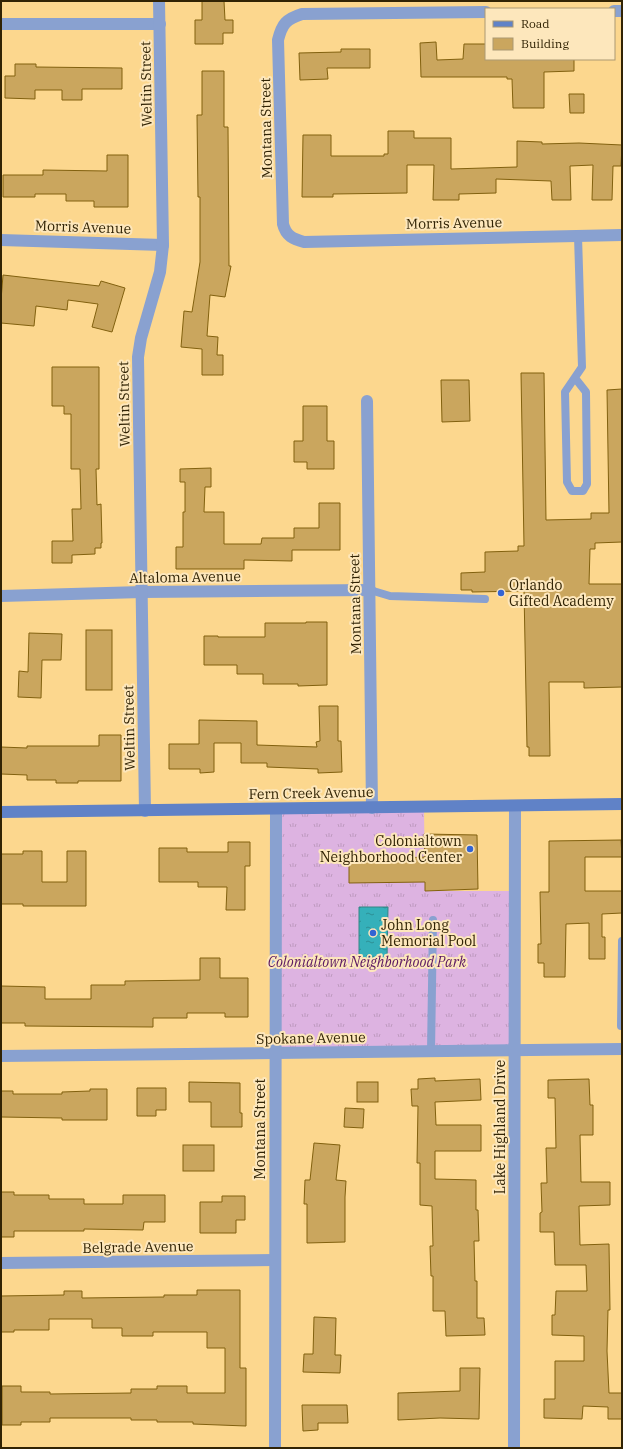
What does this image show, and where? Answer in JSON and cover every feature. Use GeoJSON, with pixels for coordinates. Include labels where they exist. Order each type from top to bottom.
{"type":"FeatureCollection","features":[{"type":"Feature","properties":{"kind":"street","name":"Weltin Street"},"geometry":{"type":"LineString","coordinates":[[145,811],[138,357],[141,338],[160,272],[163,245],[159,1]]}},
{"type":"Feature","properties":{"kind":"street","name":"Montana Street"},"geometry":{"type":"LineString","coordinates":[[288,235],[283,224],[278,40],[281,29],[286,21],[302,14],[485,12]]}},
{"type":"Feature","properties":{"kind":"street"},"geometry":{"type":"LineString","coordinates":[[1,24],[160,24]]}},
{"type":"Feature","properties":{"kind":"street","name":"Morris Avenue"},"geometry":{"type":"LineString","coordinates":[[288,235],[295,240],[304,242],[622,235]]}},
{"type":"Feature","properties":{"kind":"street","name":"Morris Avenue"},"geometry":{"type":"LineString","coordinates":[[1,240],[163,245]]}},
{"type":"Feature","properties":{"kind":"street","name":"Montana Street"},"geometry":{"type":"LineString","coordinates":[[367,401],[372,808]]}},
{"type":"Feature","properties":{"kind":"street","name":"Altaloma Avenue"},"geometry":{"type":"LineString","coordinates":[[1,596],[142,592],[370,590]]}},
{"type":"Feature","properties":{"kind":"street","name":"Fern Creek Avenue"},"geometry":{"type":"LineString","coordinates":[[1,812],[622,804]]}},
{"type":"Feature","properties":{"kind":"street","name":"Lake Highland Drive"},"geometry":{"type":"LineString","coordinates":[[514,1448],[515,806]]}},
{"type":"Feature","properties":{"kind":"street","name":"Montana Street"},"geometry":{"type":"LineString","coordinates":[[275,1448],[276,809]]}},
{"type":"Feature","properties":{"kind":"street","name":"Spokane Avenue"},"geometry":{"type":"LineString","coordinates":[[1,1056],[622,1049]]}},
{"type":"Feature","properties":{"kind":"street","name":"Belgrade Avenue"},"geometry":{"type":"LineString","coordinates":[[1,1264],[275,1260]]}},
{"type":"Feature","properties":{"kind":"lane"},"geometry":{"type":"LineString","coordinates":[[575,378],[586,392],[587,484],[583,491],[572,491],[567,482],[565,392],[582,367],[578,236]]}},
{"type":"Feature","properties":{"kind":"lane"},"geometry":{"type":"LineString","coordinates":[[370,590],[390,596],[485,599]]}},
{"type":"Feature","properties":{"kind":"lane"},"geometry":{"type":"LineString","coordinates":[[431,1052],[433,920]]}},
{"type":"Feature","properties":{"kind":"lane"},"geometry":{"type":"LineString","coordinates":[[622,941],[620,1012],[622,1026]]}},
{"type":"Feature","properties":{"kind":"green space","name":"Colonialtown Neighborhood Park"},"geometry":{"type":"Polygon","coordinates":[[[424,807],[425,891],[515,891],[515,1050],[275,1054],[276,809],[424,807]]]}},
{"type":"Feature","properties":{"kind":"water","name":"John Long Memorial Pool"},"geometry":{"type":"Polygon","coordinates":[[[359,907],[388,907],[387,959],[359,959],[359,907]]]}},
{"type":"Feature","properties":{"kind":"building"},"geometry":{"type":"Polygon","coordinates":[[[202,1],[224,1],[225,20],[233,20],[233,33],[223,33],[223,44],[195,44],[195,20],[202,20],[202,1]]]}},
{"type":"Feature","properties":{"kind":"building"},"geometry":{"type":"Polygon","coordinates":[[[436,42],[437,60],[463,59],[464,44],[485,44],[485,60],[574,60],[574,71],[544,72],[544,108],[513,108],[512,79],[507,79],[507,77],[421,77],[420,43],[436,42]]]}},
{"type":"Feature","properties":{"kind":"building"},"geometry":{"type":"Polygon","coordinates":[[[341,49],[370,49],[370,68],[327,68],[328,79],[300,80],[299,53],[341,52],[341,49]]]}},
{"type":"Feature","properties":{"kind":"building"},"geometry":{"type":"Polygon","coordinates":[[[15,64],[36,64],[36,67],[122,68],[122,89],[82,89],[82,100],[62,100],[62,90],[35,90],[35,99],[5,98],[5,76],[15,76],[15,64]]]}},
{"type":"Feature","properties":{"kind":"building"},"geometry":{"type":"Polygon","coordinates":[[[202,71],[224,71],[224,127],[228,127],[229,266],[231,266],[225,297],[210,295],[207,336],[218,337],[217,355],[223,355],[223,375],[202,375],[202,349],[181,347],[184,311],[192,312],[200,262],[200,197],[198,197],[197,115],[202,115],[202,71]]]}},
{"type":"Feature","properties":{"kind":"building"},"geometry":{"type":"Polygon","coordinates":[[[569,94],[584,94],[584,113],[570,113],[569,94]]]}},
{"type":"Feature","properties":{"kind":"building"},"geometry":{"type":"Polygon","coordinates":[[[388,131],[414,131],[414,138],[451,138],[451,169],[517,167],[517,141],[542,142],[542,144],[579,143],[622,145],[621,166],[613,166],[612,200],[592,200],[593,165],[570,166],[571,200],[552,200],[551,181],[496,179],[496,193],[459,194],[459,200],[433,200],[434,165],[407,165],[407,193],[333,194],[333,197],[302,197],[303,135],[331,135],[331,156],[384,156],[384,154],[388,154],[388,131]]]}},
{"type":"Feature","properties":{"kind":"building"},"geometry":{"type":"Polygon","coordinates":[[[107,155],[128,155],[128,207],[94,207],[94,201],[66,201],[66,194],[35,194],[35,197],[3,197],[3,175],[43,175],[43,170],[107,171],[107,155]]]}},
{"type":"Feature","properties":{"kind":"building"},"geometry":{"type":"Polygon","coordinates":[[[3,275],[99,286],[101,281],[125,288],[112,332],[92,327],[98,304],[68,300],[67,310],[36,306],[34,326],[1,323],[3,275]]]}},
{"type":"Feature","properties":{"kind":"building"},"geometry":{"type":"Polygon","coordinates":[[[52,367],[99,367],[99,469],[96,469],[97,505],[101,504],[102,543],[101,548],[95,548],[95,554],[72,555],[72,563],[52,563],[52,541],[73,541],[72,509],[81,509],[80,469],[71,469],[71,414],[64,414],[64,406],[52,406],[52,367]]]}},
{"type":"Feature","properties":{"kind":"building"},"geometry":{"type":"Polygon","coordinates":[[[521,373],[544,373],[546,520],[591,519],[591,513],[609,513],[607,390],[622,389],[622,542],[595,543],[595,549],[590,549],[589,584],[622,584],[622,687],[584,688],[584,682],[549,682],[550,756],[529,756],[529,747],[527,747],[524,591],[472,592],[472,590],[461,590],[461,573],[485,572],[485,552],[518,551],[518,546],[524,546],[521,373]]]}},
{"type":"Feature","properties":{"kind":"building"},"geometry":{"type":"Polygon","coordinates":[[[441,380],[469,380],[470,421],[442,422],[441,380]]]}},
{"type":"Feature","properties":{"kind":"building"},"geometry":{"type":"Polygon","coordinates":[[[303,406],[327,406],[327,441],[334,441],[334,469],[307,469],[307,462],[294,462],[294,441],[303,441],[303,406]]]}},
{"type":"Feature","properties":{"kind":"building"},"geometry":{"type":"Polygon","coordinates":[[[211,468],[211,487],[205,487],[204,512],[224,512],[224,544],[261,544],[262,538],[294,538],[294,528],[319,528],[319,503],[340,503],[340,550],[292,550],[292,561],[244,560],[244,569],[176,569],[176,547],[183,547],[183,512],[185,512],[185,482],[180,482],[180,469],[211,468]]]}},
{"type":"Feature","properties":{"kind":"building"},"geometry":{"type":"Polygon","coordinates":[[[327,622],[327,685],[298,686],[298,684],[263,684],[263,674],[237,674],[237,665],[204,665],[204,636],[265,637],[265,623],[327,622]]]}},
{"type":"Feature","properties":{"kind":"building"},"geometry":{"type":"Polygon","coordinates":[[[86,630],[112,630],[112,690],[86,690],[86,630]]]}},
{"type":"Feature","properties":{"kind":"building"},"geometry":{"type":"Polygon","coordinates":[[[29,633],[62,634],[61,660],[42,660],[41,698],[18,697],[19,671],[28,672],[29,633]]]}},
{"type":"Feature","properties":{"kind":"building"},"geometry":{"type":"Polygon","coordinates":[[[319,706],[338,706],[338,741],[341,741],[342,772],[318,773],[318,769],[267,767],[267,763],[241,763],[241,743],[214,743],[214,772],[200,773],[200,769],[169,769],[169,744],[199,744],[199,720],[257,721],[257,745],[317,747],[316,742],[320,741],[319,706]]]}},
{"type":"Feature","properties":{"kind":"building"},"geometry":{"type":"Polygon","coordinates":[[[99,735],[121,735],[121,781],[78,781],[78,783],[56,783],[56,780],[27,780],[27,775],[1,774],[1,747],[27,748],[27,746],[99,746],[99,735]]]}},
{"type":"Feature","properties":{"kind":"building"},"geometry":{"type":"Polygon","coordinates":[[[424,834],[477,835],[478,889],[425,891],[425,882],[349,883],[349,860],[425,857],[424,834]]]}},
{"type":"Feature","properties":{"kind":"building"},"geometry":{"type":"Polygon","coordinates":[[[621,840],[622,857],[585,857],[585,891],[622,891],[622,913],[602,914],[602,937],[605,937],[605,959],[589,959],[589,923],[566,924],[565,977],[544,977],[544,963],[538,963],[538,944],[541,944],[540,892],[549,892],[549,841],[621,840]]]}},
{"type":"Feature","properties":{"kind":"building"},"geometry":{"type":"Polygon","coordinates":[[[228,842],[250,842],[250,866],[245,866],[245,910],[226,910],[227,887],[198,887],[198,882],[159,882],[159,848],[187,848],[187,852],[228,852],[228,842]]]}},
{"type":"Feature","properties":{"kind":"building"},"geometry":{"type":"Polygon","coordinates":[[[23,851],[42,851],[42,882],[67,882],[67,851],[86,851],[86,906],[23,906],[23,904],[1,904],[1,854],[23,854],[23,851]]]}},
{"type":"Feature","properties":{"kind":"building"},"geometry":{"type":"Polygon","coordinates":[[[200,958],[220,958],[220,978],[248,978],[248,1017],[225,1017],[225,1013],[187,1013],[187,1018],[153,1018],[153,1027],[25,1026],[25,1023],[1,1023],[1,986],[45,987],[45,999],[91,999],[91,985],[125,985],[125,981],[200,980],[200,958]]]}},
{"type":"Feature","properties":{"kind":"building"},"geometry":{"type":"Polygon","coordinates":[[[435,1078],[435,1081],[480,1079],[481,1100],[435,1102],[436,1125],[481,1125],[481,1151],[435,1151],[435,1179],[476,1180],[476,1210],[478,1210],[479,1241],[474,1241],[475,1281],[477,1281],[477,1318],[484,1318],[485,1335],[446,1336],[445,1311],[433,1311],[433,1276],[431,1276],[430,1246],[433,1246],[432,1206],[420,1205],[420,1163],[417,1163],[418,1106],[412,1106],[411,1089],[418,1089],[418,1079],[435,1078]]]}},
{"type":"Feature","properties":{"kind":"building"},"geometry":{"type":"Polygon","coordinates":[[[589,1079],[590,1105],[593,1105],[593,1135],[580,1135],[581,1182],[610,1182],[610,1205],[579,1206],[580,1245],[609,1244],[610,1310],[608,1310],[607,1351],[609,1393],[622,1393],[622,1419],[608,1419],[608,1407],[583,1406],[582,1419],[544,1418],[544,1399],[555,1399],[555,1361],[584,1361],[584,1336],[552,1335],[552,1315],[555,1315],[556,1291],[587,1291],[586,1265],[555,1265],[554,1232],[540,1232],[540,1213],[542,1212],[541,1183],[547,1183],[546,1148],[556,1148],[555,1098],[548,1098],[548,1080],[589,1079]]]}},
{"type":"Feature","properties":{"kind":"building"},"geometry":{"type":"Polygon","coordinates":[[[189,1082],[240,1083],[240,1113],[242,1113],[242,1127],[211,1127],[211,1102],[189,1102],[189,1082]]]}},
{"type":"Feature","properties":{"kind":"building"},"geometry":{"type":"Polygon","coordinates":[[[357,1082],[378,1082],[378,1102],[357,1102],[357,1082]]]}},
{"type":"Feature","properties":{"kind":"building"},"geometry":{"type":"Polygon","coordinates":[[[137,1088],[166,1088],[166,1110],[156,1110],[156,1116],[137,1116],[137,1088]]]}},
{"type":"Feature","properties":{"kind":"building"},"geometry":{"type":"Polygon","coordinates":[[[90,1089],[107,1089],[107,1120],[62,1120],[62,1118],[1,1117],[1,1091],[13,1091],[13,1094],[62,1094],[62,1092],[90,1091],[90,1089]]]}},
{"type":"Feature","properties":{"kind":"building"},"geometry":{"type":"Polygon","coordinates":[[[345,1108],[364,1109],[363,1128],[344,1127],[345,1108]]]}},
{"type":"Feature","properties":{"kind":"building"},"geometry":{"type":"Polygon","coordinates":[[[314,1143],[340,1145],[336,1180],[346,1181],[345,1242],[307,1243],[307,1204],[304,1204],[305,1180],[310,1180],[314,1143]]]}},
{"type":"Feature","properties":{"kind":"building"},"geometry":{"type":"Polygon","coordinates":[[[183,1145],[214,1145],[214,1171],[183,1171],[183,1145]]]}},
{"type":"Feature","properties":{"kind":"building"},"geometry":{"type":"Polygon","coordinates":[[[1,1192],[14,1192],[14,1195],[49,1195],[49,1199],[84,1199],[84,1204],[123,1204],[123,1195],[165,1195],[165,1222],[144,1222],[143,1230],[84,1229],[84,1231],[14,1231],[14,1237],[1,1237],[1,1192]]]}},
{"type":"Feature","properties":{"kind":"building"},"geometry":{"type":"Polygon","coordinates":[[[222,1196],[245,1196],[245,1220],[236,1220],[236,1233],[200,1233],[200,1202],[222,1202],[222,1196]]]}},
{"type":"Feature","properties":{"kind":"building"},"geometry":{"type":"Polygon","coordinates":[[[197,1290],[240,1290],[240,1368],[246,1368],[246,1426],[193,1424],[193,1422],[157,1422],[157,1420],[131,1420],[131,1418],[50,1418],[50,1422],[21,1422],[21,1425],[2,1425],[2,1386],[21,1386],[21,1392],[50,1392],[50,1394],[131,1393],[131,1389],[157,1389],[157,1386],[187,1386],[187,1393],[225,1393],[225,1348],[207,1348],[207,1332],[153,1332],[153,1336],[122,1336],[122,1328],[92,1328],[92,1319],[49,1319],[49,1330],[14,1330],[14,1332],[1,1332],[1,1296],[64,1295],[64,1291],[82,1291],[82,1298],[164,1297],[164,1295],[197,1295],[197,1290]]]}},
{"type":"Feature","properties":{"kind":"building"},"geometry":{"type":"Polygon","coordinates":[[[314,1317],[336,1318],[335,1355],[341,1355],[340,1373],[303,1372],[304,1354],[313,1354],[314,1317]]]}},
{"type":"Feature","properties":{"kind":"building"},"geometry":{"type":"Polygon","coordinates":[[[460,1368],[480,1368],[479,1419],[440,1418],[398,1420],[398,1393],[460,1391],[460,1368]]]}},
{"type":"Feature","properties":{"kind":"building"},"geometry":{"type":"Polygon","coordinates":[[[302,1405],[347,1405],[348,1423],[318,1423],[318,1430],[303,1431],[302,1405]]]}},
{"type":"Feature","properties":{"kind":"place","name":"Orlando Gifted Academy"},"geometry":{"type":"Point","coordinates":[501,593]}},
{"type":"Feature","properties":{"kind":"place","name":"Colonialtown Neighborhood Center"},"geometry":{"type":"Point","coordinates":[470,849]}},
{"type":"Feature","properties":{"kind":"place","name":"John Long Memorial Pool"},"geometry":{"type":"Point","coordinates":[373,933]}}]}
